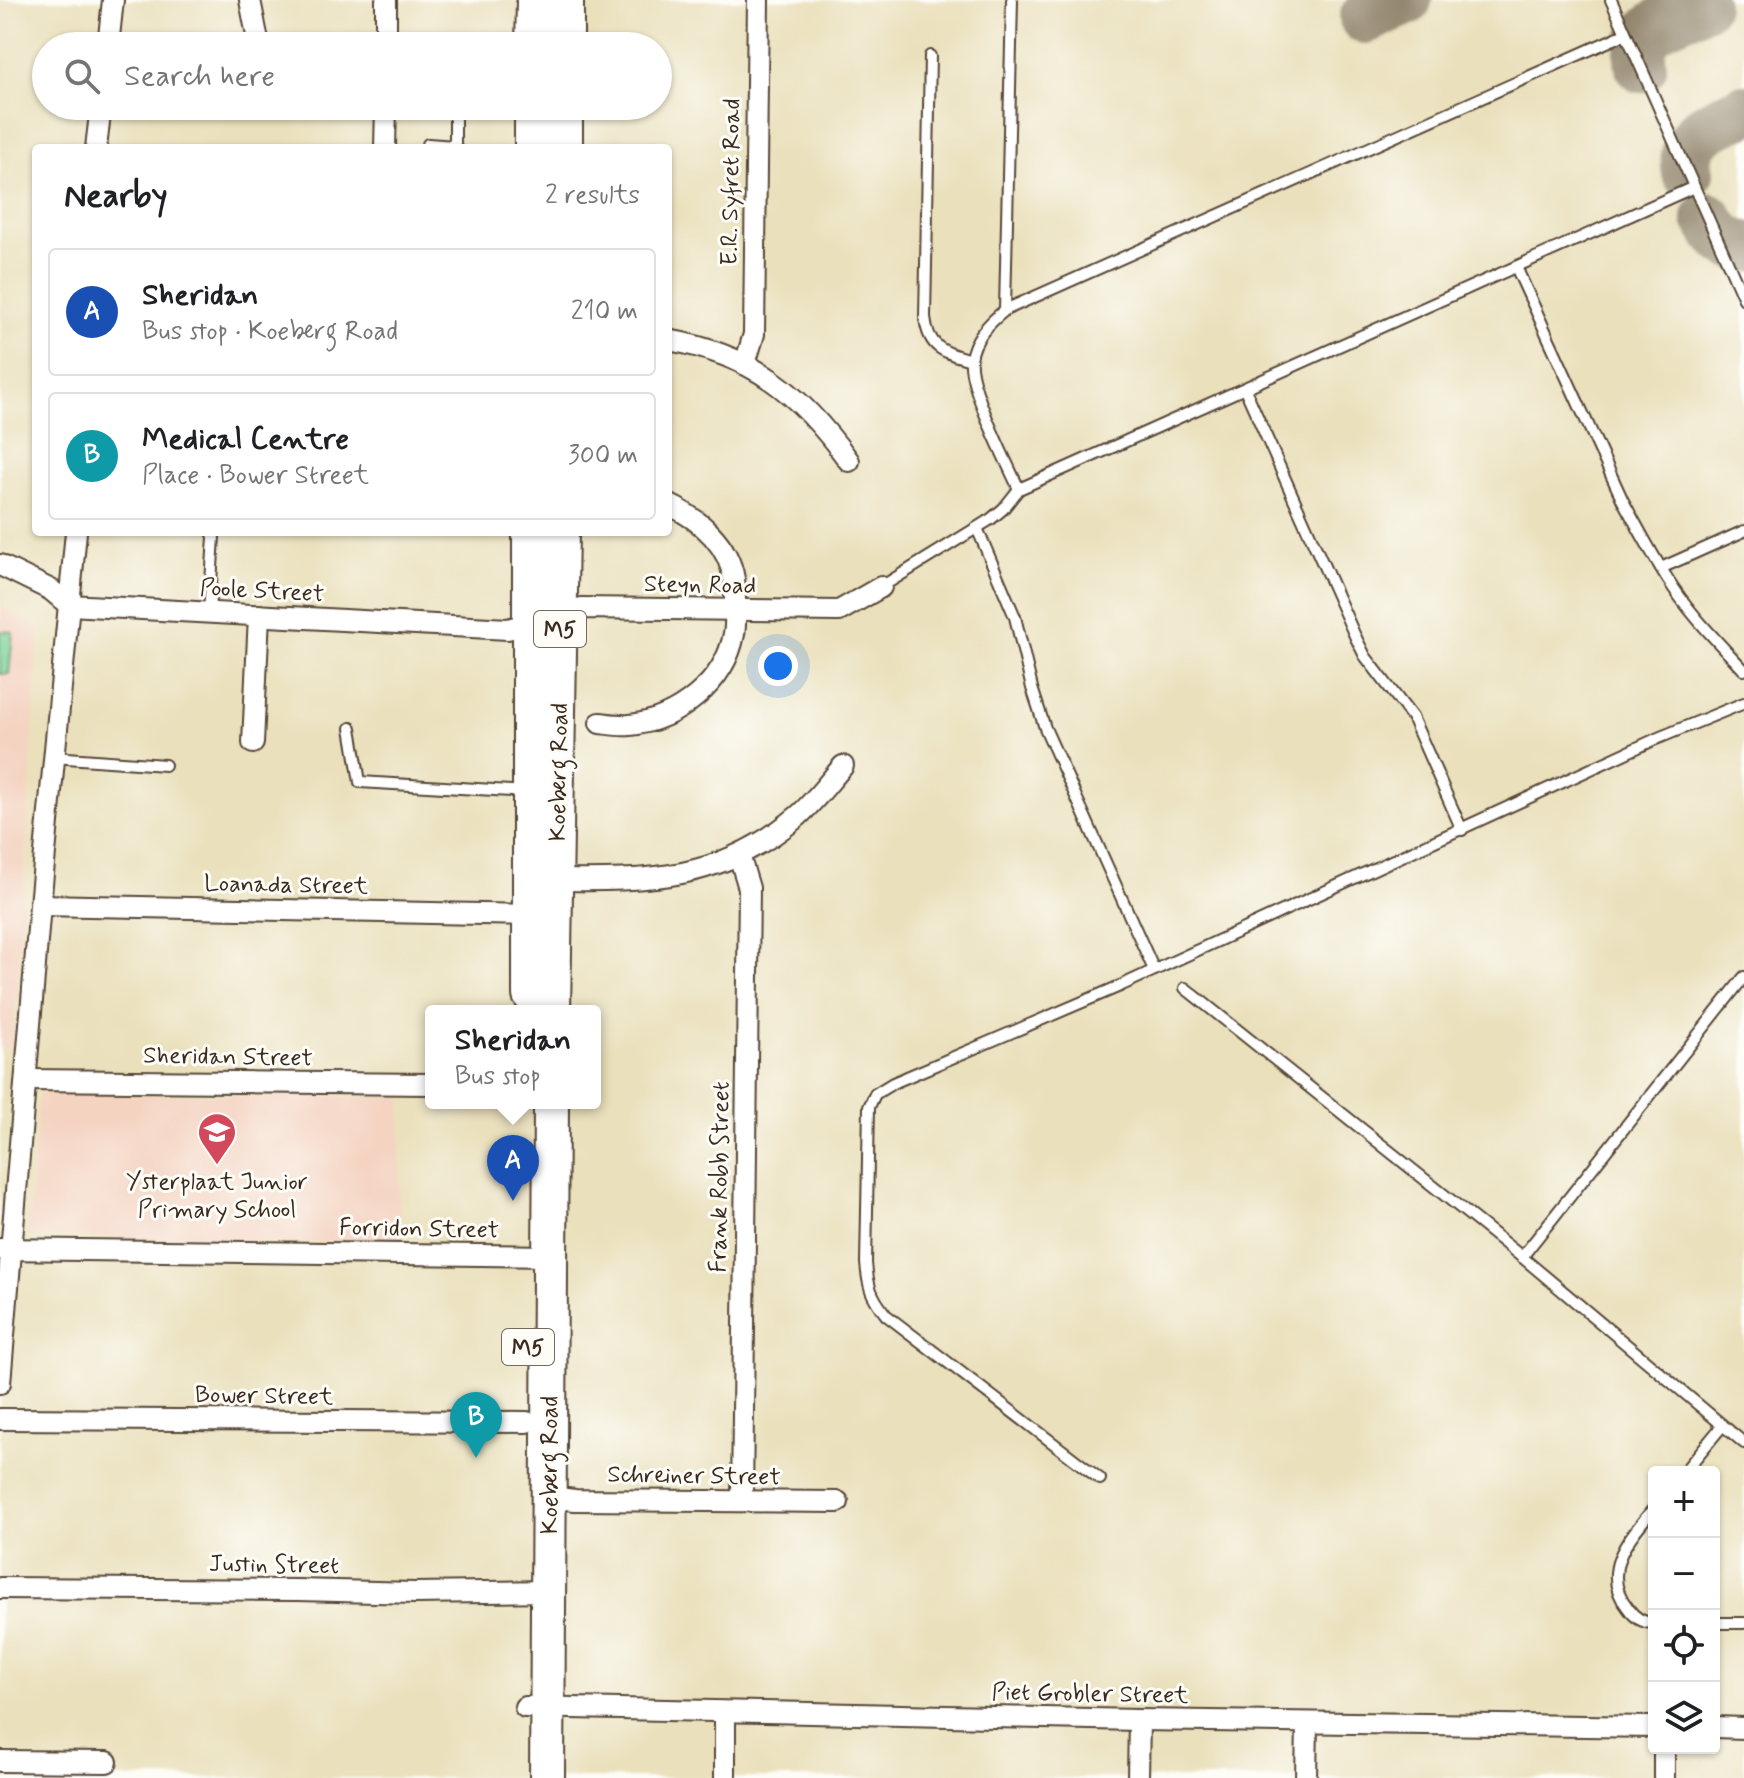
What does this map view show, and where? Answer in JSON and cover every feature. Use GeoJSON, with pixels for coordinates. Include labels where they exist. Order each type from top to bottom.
{"type":"FeatureCollection","features":[{"type":"Feature","properties":{"kind":"main road"},"geometry":{"type":"LineString","coordinates":[[533,32],[534,0]]}},
{"type":"Feature","properties":{"kind":"main road"},"geometry":{"type":"LineString","coordinates":[[566,0],[566,32]]}},
{"type":"Feature","properties":{"kind":"main road"},"geometry":{"type":"LineString","coordinates":[[532,120],[532,144]]}},
{"type":"Feature","properties":{"kind":"main road"},"geometry":{"type":"LineString","coordinates":[[565,120],[565,144]]}},
{"type":"Feature","properties":{"kind":"main road","name":"Koeberg Road"},"geometry":{"type":"LineString","coordinates":[[531,536],[545,618],[555,880],[553,1005]]}},
{"type":"Feature","properties":{"kind":"main road","name":"Koeberg Road"},"geometry":{"type":"LineString","coordinates":[[530,1005],[530,792],[545,618],[560,536]]}},
{"type":"Feature","properties":{"kind":"main road","name":"Koeberg Road"},"geometry":{"type":"LineString","coordinates":[[530,1109],[540,1255],[549,1497],[537,1592]]}},
{"type":"Feature","properties":{"kind":"main road","name":"Koeberg Road"},"geometry":{"type":"LineString","coordinates":[[525,1778],[536,1707],[537,1592],[527,1422],[551,1109]]}},
{"type":"Feature","properties":{"kind":"main road","name":"Koeberg Road"},"geometry":{"type":"LineString","coordinates":[[536,1707],[547,1778]]}},
{"type":"Feature","properties":{"kind":"street"},"geometry":{"type":"LineString","coordinates":[[110,32],[113,0]]}},
{"type":"Feature","properties":{"kind":"street"},"geometry":{"type":"LineString","coordinates":[[250,0],[256,32]]}},
{"type":"Feature","properties":{"kind":"street"},"geometry":{"type":"LineString","coordinates":[[386,0],[386,32]]}},
{"type":"Feature","properties":{"kind":"street","name":"E.R. Syfret Road"},"geometry":{"type":"LineString","coordinates":[[745,364],[754,334],[758,0]]}},
{"type":"Feature","properties":{"kind":"street"},"geometry":{"type":"LineString","coordinates":[[96,144],[99,120]]}},
{"type":"Feature","properties":{"kind":"street"},"geometry":{"type":"LineString","coordinates":[[385,144],[386,120]]}},
{"type":"Feature","properties":{"kind":"street"},"geometry":{"type":"LineString","coordinates":[[672,341],[745,364],[780,385],[814,415],[849,461]]}},
{"type":"Feature","properties":{"kind":"street"},"geometry":{"type":"LineString","coordinates":[[600,723],[629,725],[658,718],[684,706],[707,687],[724,662],[734,635],[734,577],[723,551],[707,528],[672,506]]}},
{"type":"Feature","properties":{"kind":"street"},"geometry":{"type":"LineString","coordinates":[[0,1383],[6,1249],[26,1080],[53,757],[76,536]]}},
{"type":"Feature","properties":{"kind":"street"},"geometry":{"type":"LineString","coordinates":[[0,567],[51,590],[69,605]]}},
{"type":"Feature","properties":{"kind":"street","name":"Steyn Road"},"geometry":{"type":"LineString","coordinates":[[545,618],[585,608],[839,611],[881,587]]}},
{"type":"Feature","properties":{"kind":"street","name":"Poole Street"},"geometry":{"type":"LineString","coordinates":[[69,605],[508,629],[545,618]]}},
{"type":"Feature","properties":{"kind":"street"},"geometry":{"type":"LineString","coordinates":[[253,743],[259,615]]}},
{"type":"Feature","properties":{"kind":"street"},"geometry":{"type":"LineString","coordinates":[[555,880],[626,880],[672,876],[713,866],[739,855],[798,816],[843,766]]}},
{"type":"Feature","properties":{"kind":"street","name":"Frank Robb Street"},"geometry":{"type":"LineString","coordinates":[[739,855],[749,888],[742,1501]]}},
{"type":"Feature","properties":{"kind":"street","name":"Loanada Street"},"geometry":{"type":"LineString","coordinates":[[40,905],[530,915]]}},
{"type":"Feature","properties":{"kind":"street","name":"Sheridan Street"},"geometry":{"type":"LineString","coordinates":[[26,1080],[425,1084]]}},
{"type":"Feature","properties":{"kind":"street","name":"Forridon Street"},"geometry":{"type":"LineString","coordinates":[[6,1249],[540,1255]]}},
{"type":"Feature","properties":{"kind":"street","name":"Bower Street"},"geometry":{"type":"LineString","coordinates":[[0,1419],[527,1422]]}},
{"type":"Feature","properties":{"kind":"street","name":"Schreiner Street"},"geometry":{"type":"LineString","coordinates":[[549,1497],[575,1500],[838,1502]]}},
{"type":"Feature","properties":{"kind":"street","name":"Justin Street"},"geometry":{"type":"LineString","coordinates":[[0,1588],[537,1592]]}},
{"type":"Feature","properties":{"kind":"street","name":"Piet Grobler Street"},"geometry":{"type":"LineString","coordinates":[[536,1707],[725,1713],[1648,1727]]}},
{"type":"Feature","properties":{"kind":"street"},"geometry":{"type":"LineString","coordinates":[[725,1713],[725,1778]]}},
{"type":"Feature","properties":{"kind":"street"},"geometry":{"type":"LineString","coordinates":[[1138,1778],[1139,1720]]}},
{"type":"Feature","properties":{"kind":"street"},"geometry":{"type":"LineString","coordinates":[[1306,1778],[1307,1723]]}},
{"type":"Feature","properties":{"kind":"street"},"geometry":{"type":"LineString","coordinates":[[1720,1727],[1744,1728]]}},
{"type":"Feature","properties":{"kind":"street"},"geometry":{"type":"LineString","coordinates":[[1664,1754],[1664,1778]]}},
{"type":"Feature","properties":{"kind":"street"},"geometry":{"type":"LineString","coordinates":[[0,1761],[107,1762]]}},
{"type":"Feature","properties":{"kind":"lane"},"geometry":{"type":"LineString","coordinates":[[1005,310],[1012,0]]}},
{"type":"Feature","properties":{"kind":"lane"},"geometry":{"type":"LineString","coordinates":[[1611,0],[1744,299]]}},
{"type":"Feature","properties":{"kind":"lane"},"geometry":{"type":"LineString","coordinates":[[1019,489],[975,389],[971,360],[979,337],[989,323],[1005,310],[1625,34]]}},
{"type":"Feature","properties":{"kind":"lane"},"geometry":{"type":"LineString","coordinates":[[930,56],[926,330],[935,346],[971,360]]}},
{"type":"Feature","properties":{"kind":"lane"},"geometry":{"type":"LineString","coordinates":[[455,120],[456,144]]}},
{"type":"Feature","properties":{"kind":"lane"},"geometry":{"type":"LineString","coordinates":[[881,587],[977,528],[1003,509],[1019,489],[1694,187]]}},
{"type":"Feature","properties":{"kind":"lane"},"geometry":{"type":"LineString","coordinates":[[1516,267],[1623,501],[1668,580],[1697,619],[1744,670]]}},
{"type":"Feature","properties":{"kind":"lane"},"geometry":{"type":"LineString","coordinates":[[1245,389],[1355,636],[1365,656],[1412,717],[1462,830]]}},
{"type":"Feature","properties":{"kind":"lane"},"geometry":{"type":"LineString","coordinates":[[977,528],[1015,617],[1045,728],[1154,970]]}},
{"type":"Feature","properties":{"kind":"lane"},"geometry":{"type":"LineString","coordinates":[[1661,568],[1744,531]]}},
{"type":"Feature","properties":{"kind":"lane"},"geometry":{"type":"LineString","coordinates":[[209,613],[214,536]]}},
{"type":"Feature","properties":{"kind":"lane"},"geometry":{"type":"LineString","coordinates":[[1100,1479],[886,1315],[874,1299],[868,1284],[866,1263],[869,1107],[875,1094],[1462,830],[1656,739],[1744,703]]}},
{"type":"Feature","properties":{"kind":"lane"},"geometry":{"type":"LineString","coordinates":[[351,728],[360,782],[530,792]]}},
{"type":"Feature","properties":{"kind":"lane"},"geometry":{"type":"LineString","coordinates":[[53,757],[165,765]]}},
{"type":"Feature","properties":{"kind":"lane"},"geometry":{"type":"LineString","coordinates":[[1522,1257],[1744,977]]}},
{"type":"Feature","properties":{"kind":"lane"},"geometry":{"type":"LineString","coordinates":[[1185,988],[1522,1257],[1744,1443]]}},
{"type":"Feature","properties":{"kind":"lane"},"geometry":{"type":"LineString","coordinates":[[1689,1466],[1722,1426]]}},
{"type":"Feature","properties":{"kind":"lane"},"geometry":{"type":"LineString","coordinates":[[1648,1515],[1630,1537],[1615,1570],[1616,1589],[1622,1601],[1633,1614],[1648,1623]]}},
{"type":"Feature","properties":{"kind":"lane"},"geometry":{"type":"LineString","coordinates":[[1720,1623],[1744,1623]]}},
{"type":"Feature","properties":{"kind":"shaded area"},"geometry":{"type":"Polygon","coordinates":[[[0,606],[39,628],[14,1046],[0,1049],[0,606]]]}},
{"type":"Feature","properties":{"kind":"shaded area","name":"Ysterplaat Junior Primary School"},"geometry":{"type":"Polygon","coordinates":[[[39,1093],[401,1097],[399,1244],[27,1236],[39,1093]]]}},
{"type":"Feature","properties":{"kind":"green space"},"geometry":{"type":"Polygon","coordinates":[[[0,631],[13,632],[9,674],[0,674],[0,631]]]}},
{"type":"Feature","properties":{"kind":"taxiway"},"geometry":{"type":"LineString","coordinates":[[1365,18],[1406,0]]}},
{"type":"Feature","properties":{"kind":"taxiway"},"geometry":{"type":"LineString","coordinates":[[1641,67],[1640,53],[1649,33],[1667,20],[1702,5]]}},
{"type":"Feature","properties":{"kind":"taxiway"},"geometry":{"type":"LineString","coordinates":[[1688,173],[1687,159],[1694,139],[1711,125],[1744,110]]}},
{"type":"Feature","properties":{"kind":"taxiway"},"geometry":{"type":"LineString","coordinates":[[1708,218],[1723,237],[1744,247]]}},
{"type":"Feature","properties":{"kind":"place","name":"Ysterplaat Junior Primary School"},"geometry":{"type":"Point","coordinates":[217,1166]}},
{"type":"Feature","properties":{"kind":"place","name":"Sheridan"},"geometry":{"type":"Point","coordinates":[513,1201]}},
{"type":"Feature","properties":{"kind":"place","name":"Medical Centre"},"geometry":{"type":"Point","coordinates":[476,1458]}}]}
